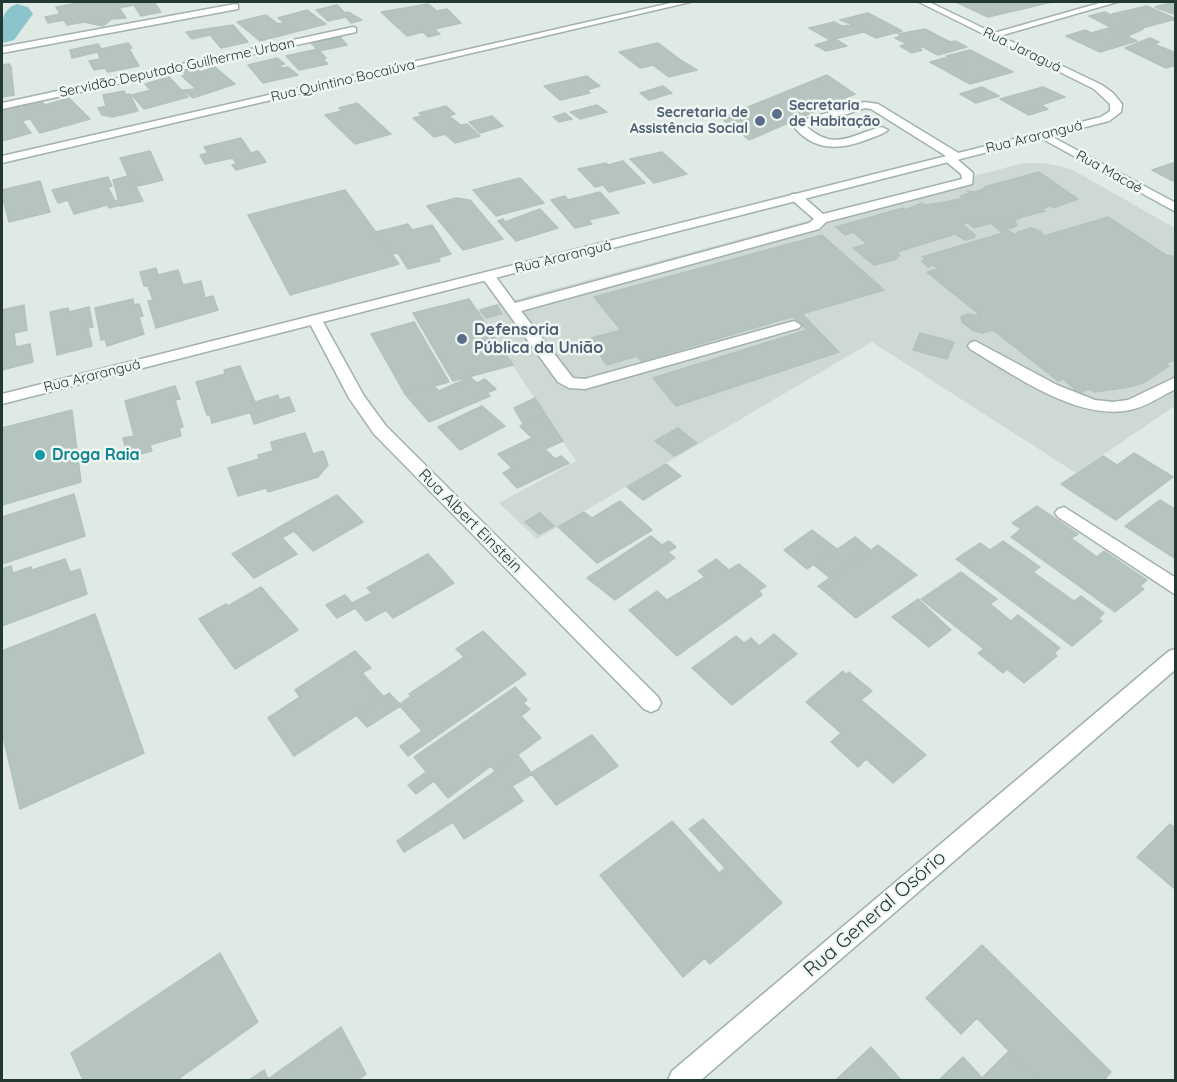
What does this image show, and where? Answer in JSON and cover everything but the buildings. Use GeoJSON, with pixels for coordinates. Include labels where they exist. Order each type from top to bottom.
{"type":"FeatureCollection","features":[{"type":"Feature","properties":{"kind":"street","name":"Rua Quintino Bocaiúva"},"geometry":{"type":"LineString","coordinates":[[2,160],[684,2]]}},
{"type":"Feature","properties":{"kind":"street","name":"Rua Jaraguá"},"geometry":{"type":"LineString","coordinates":[[923,2],[1098,87],[1116,104]]}},
{"type":"Feature","properties":{"kind":"street"},"geometry":{"type":"LineString","coordinates":[[992,35],[1112,2]]}},
{"type":"Feature","properties":{"kind":"street"},"geometry":{"type":"LineString","coordinates":[[2,50],[235,7]]}},
{"type":"Feature","properties":{"kind":"street","name":"Servidão Deputado Guilherme Urban"},"geometry":{"type":"LineString","coordinates":[[2,106],[352,30]]}},
{"type":"Feature","properties":{"kind":"street","name":"Rua Araranguá"},"geometry":{"type":"LineString","coordinates":[[2,399],[1105,119],[1114,112],[1116,104]]}},
{"type":"Feature","properties":{"kind":"street"},"geometry":{"type":"LineString","coordinates":[[510,309],[814,226],[820,219],[968,181],[968,173],[952,158],[874,106],[864,105],[804,123],[801,128],[826,144],[832,145],[842,144],[882,130]]}},
{"type":"Feature","properties":{"kind":"street","name":"Rua Macaé"},"geometry":{"type":"LineString","coordinates":[[1043,135],[1176,208]]}},
{"type":"Feature","properties":{"kind":"street"},"geometry":{"type":"LineString","coordinates":[[796,197],[820,219]]}},
{"type":"Feature","properties":{"kind":"street"},"geometry":{"type":"LineString","coordinates":[[488,276],[563,379],[576,384],[585,384],[794,325]]}},
{"type":"Feature","properties":{"kind":"street","name":"Rua Albert Einstein"},"geometry":{"type":"LineString","coordinates":[[315,320],[357,398],[380,430],[651,703]]}},
{"type":"Feature","properties":{"kind":"street"},"geometry":{"type":"LineString","coordinates":[[975,345],[1080,403],[1106,408],[1129,406],[1176,382]]}},
{"type":"Feature","properties":{"kind":"street"},"geometry":{"type":"LineString","coordinates":[[1064,513],[1176,588]]}},
{"type":"Feature","properties":{"kind":"street","name":"Rua General Osório"},"geometry":{"type":"LineString","coordinates":[[681,1080],[1176,657]]}},
{"type":"Feature","properties":{"kind":"shaded area"},"geometry":{"type":"Polygon","coordinates":[[[1023,163],[1044,163],[1071,169],[1175,228],[1175,406],[1076,473],[872,342],[537,539],[499,503],[576,461],[476,310],[1023,163]]]}},
{"type":"Feature","properties":{"kind":"waterway"},"geometry":{"type":"LineString","coordinates":[[2,33],[17,14]]}},
{"type":"Feature","properties":{"kind":"place","name":"Secretaria de Habitação"},"geometry":{"type":"Point","coordinates":[777,114]}},
{"type":"Feature","properties":{"kind":"place","name":"Secretaria de Assistência Social"},"geometry":{"type":"Point","coordinates":[760,121]}},
{"type":"Feature","properties":{"kind":"place","name":"Defensoria Pública da União"},"geometry":{"type":"Point","coordinates":[462,339]}},
{"type":"Feature","properties":{"kind":"place","name":"Droga Raia"},"geometry":{"type":"Point","coordinates":[40,455]}}]}
